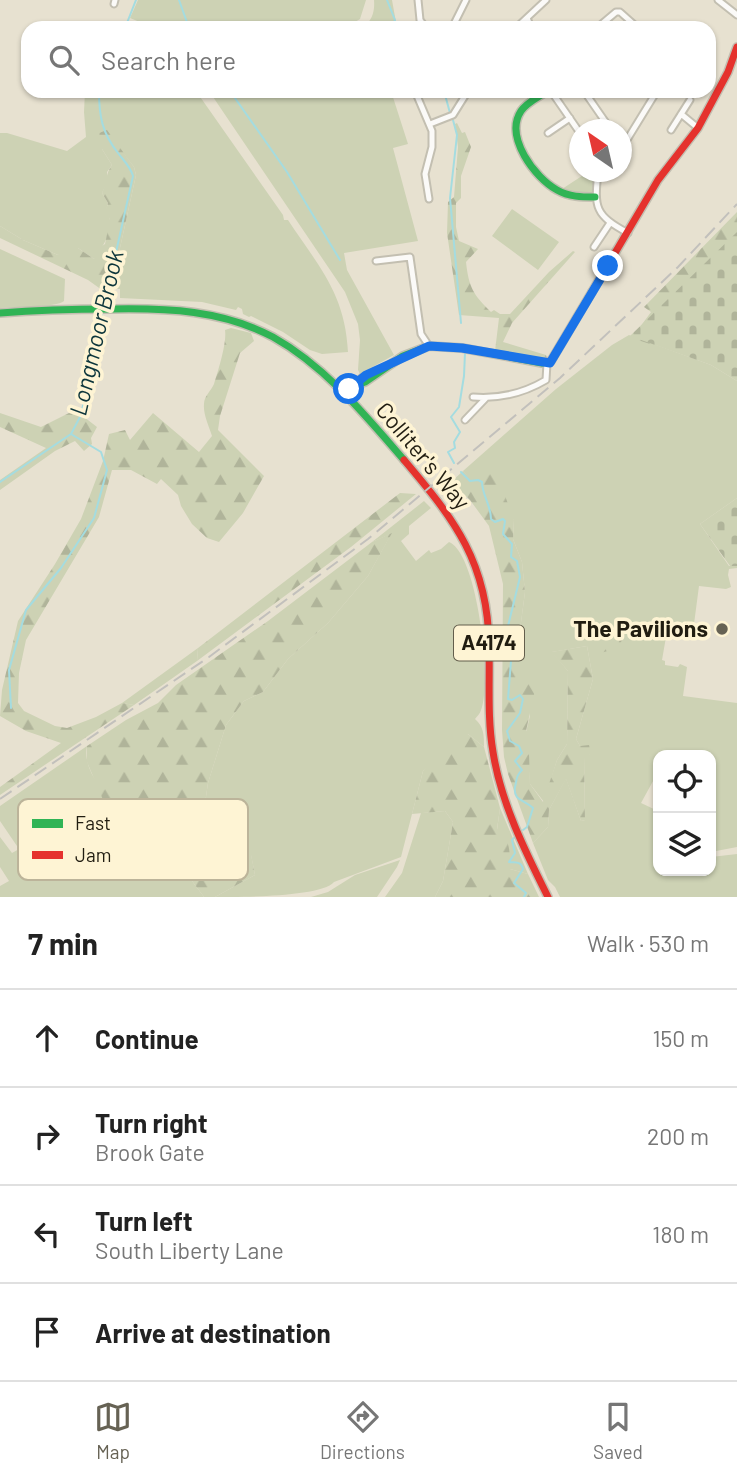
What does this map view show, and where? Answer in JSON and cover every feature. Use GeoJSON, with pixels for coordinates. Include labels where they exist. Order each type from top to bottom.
{"type":"FeatureCollection","features":[{"type":"Feature","properties":{"kind":"main road"},"geometry":{"type":"LineString","coordinates":[[716,87],[728,72],[737,47]]}},
{"type":"Feature","properties":{"kind":"main road"},"geometry":{"type":"LineString","coordinates":[[539,98],[521,110],[518,117],[519,136],[527,160],[541,178],[560,192],[579,197],[595,197]]}},
{"type":"Feature","properties":{"kind":"main road"},"geometry":{"type":"LineString","coordinates":[[354,386],[361,385],[403,356],[429,346],[462,348],[547,363],[551,361],[658,180],[698,128],[710,98]]}},
{"type":"Feature","properties":{"kind":"main road","name":"Colliter's Way"},"geometry":{"type":"LineString","coordinates":[[0,313],[96,309],[191,310],[247,324],[291,348],[343,394],[375,427],[445,510],[472,558],[484,591],[491,734],[501,784],[522,841],[548,897]]}},
{"type":"Feature","properties":{"kind":"street"},"geometry":{"type":"LineString","coordinates":[[418,0],[421,21]]}},
{"type":"Feature","properties":{"kind":"street"},"geometry":{"type":"LineString","coordinates":[[456,21],[466,0]]}},
{"type":"Feature","properties":{"kind":"street"},"geometry":{"type":"LineString","coordinates":[[524,21],[546,0]]}},
{"type":"Feature","properties":{"kind":"street"},"geometry":{"type":"LineString","coordinates":[[718,0],[737,15]]}},
{"type":"Feature","properties":{"kind":"street"},"geometry":{"type":"LineString","coordinates":[[605,21],[616,12],[620,12],[630,21]]}},
{"type":"Feature","properties":{"kind":"street"},"geometry":{"type":"LineString","coordinates":[[418,98],[430,124],[433,140],[425,174],[429,199]]}},
{"type":"Feature","properties":{"kind":"street"},"geometry":{"type":"LineString","coordinates":[[430,124],[453,115],[464,98]]}},
{"type":"Feature","properties":{"kind":"street"},"geometry":{"type":"LineString","coordinates":[[548,133],[570,118],[554,98]]}},
{"type":"Feature","properties":{"kind":"street"},"geometry":{"type":"LineString","coordinates":[[589,98],[603,119]]}},
{"type":"Feature","properties":{"kind":"street"},"geometry":{"type":"LineString","coordinates":[[632,130],[653,98]]}},
{"type":"Feature","properties":{"kind":"street"},"geometry":{"type":"LineString","coordinates":[[671,130],[690,100]]}},
{"type":"Feature","properties":{"kind":"street"},"geometry":{"type":"LineString","coordinates":[[681,114],[698,128]]}},
{"type":"Feature","properties":{"kind":"street"},"geometry":{"type":"LineString","coordinates":[[597,182],[595,197],[598,211],[610,223],[628,233]]}},
{"type":"Feature","properties":{"kind":"street"},"geometry":{"type":"LineString","coordinates":[[594,247],[610,223]]}},
{"type":"Feature","properties":{"kind":"street"},"geometry":{"type":"LineString","coordinates":[[376,261],[410,257],[421,334],[429,346]]}},
{"type":"Feature","properties":{"kind":"street"},"geometry":{"type":"LineString","coordinates":[[472,397],[512,394],[537,386],[546,380],[547,363]]}},
{"type":"Feature","properties":{"kind":"street"},"geometry":{"type":"LineString","coordinates":[[343,394],[354,386]]}},
{"type":"Feature","properties":{"kind":"street"},"geometry":{"type":"LineString","coordinates":[[465,420],[486,398]]}},
{"type":"Feature","properties":{"kind":"green space"},"geometry":{"type":"Polygon","coordinates":[[[138,0],[366,0],[360,19],[357,21],[137,21],[130,18],[138,0]]]}},
{"type":"Feature","properties":{"kind":"green space"},"geometry":{"type":"Polygon","coordinates":[[[374,0],[392,0],[396,21],[370,21],[374,0]]]}},
{"type":"Feature","properties":{"kind":"green space"},"geometry":{"type":"Polygon","coordinates":[[[85,98],[201,98],[284,220],[288,220],[320,267],[342,313],[348,352],[322,354],[310,350],[283,332],[243,314],[238,307],[236,310],[202,302],[120,298],[120,289],[111,289],[136,175],[134,167],[117,145],[102,149],[112,165],[107,172],[107,183],[102,193],[108,203],[110,226],[94,259],[78,248],[58,255],[23,240],[0,226],[0,133],[67,151],[86,137],[85,98]]]}},
{"type":"Feature","properties":{"kind":"green space"},"geometry":{"type":"Polygon","coordinates":[[[214,98],[393,98],[408,144],[393,148],[418,241],[344,253],[347,270],[394,355],[360,374],[358,324],[345,292],[214,98]]]}},
{"type":"Feature","properties":{"kind":"green space"},"geometry":{"type":"Polygon","coordinates":[[[457,123],[462,133],[465,132],[471,147],[461,176],[461,198],[456,203],[456,227],[459,241],[478,249],[466,262],[470,284],[485,306],[491,312],[494,310],[500,314],[510,314],[549,272],[575,252],[512,323],[503,342],[546,355],[547,358],[495,351],[499,318],[459,315],[447,233],[448,202],[454,197],[457,123]]]}},
{"type":"Feature","properties":{"kind":"green space"},"geometry":{"type":"Polygon","coordinates":[[[107,130],[134,167],[136,175],[111,289],[102,290],[88,280],[0,238],[0,226],[23,240],[58,255],[66,244],[78,248],[94,259],[96,250],[105,244],[110,220],[106,210],[108,203],[102,193],[112,165],[102,149],[99,133],[107,130]]]}},
{"type":"Feature","properties":{"kind":"green space"},"geometry":{"type":"Polygon","coordinates":[[[573,182],[594,182],[592,194],[562,189],[573,182]]]}},
{"type":"Feature","properties":{"kind":"green space"},"geometry":{"type":"Polygon","coordinates":[[[512,209],[559,242],[538,270],[492,236],[512,209]]]}},
{"type":"Feature","properties":{"kind":"green space"},"geometry":{"type":"Polygon","coordinates":[[[737,212],[737,235],[653,345],[632,338],[651,312],[644,307],[737,212]]]}},
{"type":"Feature","properties":{"kind":"green space"},"geometry":{"type":"Polygon","coordinates":[[[737,232],[737,381],[711,365],[630,336],[737,232]]]}},
{"type":"Feature","properties":{"kind":"green space"},"geometry":{"type":"Polygon","coordinates":[[[0,249],[65,279],[64,301],[44,306],[0,308],[0,249]]]}},
{"type":"Feature","properties":{"kind":"green space"},"geometry":{"type":"Polygon","coordinates":[[[231,328],[251,333],[254,341],[240,353],[218,430],[264,476],[243,513],[219,542],[207,538],[192,524],[178,495],[161,479],[157,484],[131,470],[112,470],[99,517],[26,640],[19,673],[18,703],[24,711],[55,726],[67,728],[122,703],[134,705],[0,795],[0,787],[61,743],[26,731],[0,716],[2,690],[18,621],[81,519],[103,461],[109,434],[125,430],[130,440],[153,413],[199,452],[212,436],[205,416],[204,401],[218,372],[225,330],[231,328]]]}},
{"type":"Feature","properties":{"kind":"green space"},"geometry":{"type":"Polygon","coordinates":[[[629,335],[711,365],[737,381],[737,498],[700,524],[729,566],[737,568],[729,569],[731,587],[726,589],[699,586],[692,639],[679,638],[679,634],[669,633],[662,660],[665,665],[678,667],[680,664],[687,667],[683,696],[737,703],[737,847],[716,851],[716,750],[653,750],[653,781],[641,803],[653,809],[653,876],[716,876],[716,856],[737,854],[737,897],[560,897],[548,880],[533,843],[548,827],[549,810],[566,778],[581,821],[585,820],[584,756],[590,754],[576,739],[593,679],[587,646],[552,652],[568,671],[567,744],[557,760],[544,802],[530,784],[526,732],[530,716],[518,645],[525,592],[522,562],[513,539],[514,520],[463,471],[556,389],[629,335]]]}},
{"type":"Feature","properties":{"kind":"green space"},"geometry":{"type":"Polygon","coordinates":[[[75,410],[97,427],[91,438],[92,444],[84,451],[75,441],[55,451],[0,490],[0,480],[46,448],[0,427],[0,413],[41,427],[75,410]]]}},
{"type":"Feature","properties":{"kind":"green space"},"geometry":{"type":"Polygon","coordinates":[[[463,471],[470,477],[477,472],[497,474],[514,520],[513,539],[522,562],[525,592],[518,645],[522,659],[540,668],[526,731],[535,735],[534,749],[529,753],[530,784],[543,802],[557,760],[567,744],[568,671],[551,652],[587,646],[593,679],[576,739],[580,746],[589,745],[591,754],[584,757],[585,820],[581,821],[566,779],[549,810],[548,827],[533,843],[504,757],[503,584],[489,526],[470,500],[451,482],[463,471]]]}},
{"type":"Feature","properties":{"kind":"green space"},"geometry":{"type":"Polygon","coordinates":[[[400,493],[416,494],[351,547],[197,661],[198,648],[400,493]]]}},
{"type":"Feature","properties":{"kind":"green space"},"geometry":{"type":"Polygon","coordinates":[[[737,498],[737,566],[730,566],[700,524],[737,498]]]}},
{"type":"Feature","properties":{"kind":"green space"},"geometry":{"type":"Polygon","coordinates":[[[424,501],[431,508],[409,526],[409,534],[401,541],[416,561],[429,550],[431,553],[441,549],[449,542],[459,552],[468,570],[480,620],[485,674],[484,696],[481,711],[475,719],[483,731],[484,747],[468,734],[423,771],[401,857],[314,891],[215,897],[255,875],[251,855],[248,856],[248,799],[206,799],[226,725],[244,701],[263,692],[288,659],[328,623],[368,576],[391,534],[372,542],[424,501]]]}},
{"type":"Feature","properties":{"kind":"green space"},"geometry":{"type":"Polygon","coordinates":[[[392,533],[368,576],[328,623],[288,659],[263,692],[244,701],[226,725],[206,799],[103,799],[87,762],[87,746],[158,703],[176,685],[268,621],[372,542],[392,533]]]}},
{"type":"Feature","properties":{"kind":"green space"},"geometry":{"type":"Polygon","coordinates":[[[593,634],[609,634],[623,638],[618,648],[597,654],[593,634]]]}},
{"type":"Feature","properties":{"kind":"green space"},"geometry":{"type":"Polygon","coordinates":[[[198,648],[197,661],[134,705],[122,703],[198,648]]]}},
{"type":"Feature","properties":{"kind":"green space"},"geometry":{"type":"Polygon","coordinates":[[[468,734],[484,747],[500,808],[497,829],[507,842],[510,869],[528,874],[539,897],[435,897],[443,881],[453,822],[445,811],[412,814],[423,771],[455,735],[468,734]]]}},
{"type":"Feature","properties":{"kind":"green space"},"geometry":{"type":"Polygon","coordinates":[[[87,746],[87,760],[92,773],[110,798],[18,799],[18,848],[0,821],[0,806],[87,746]]]}},
{"type":"Feature","properties":{"kind":"green space"},"geometry":{"type":"Polygon","coordinates":[[[500,808],[528,874],[510,869],[497,830],[500,808]]]}},
{"type":"Feature","properties":{"kind":"green space"},"geometry":{"type":"Polygon","coordinates":[[[445,811],[453,822],[443,881],[435,897],[385,897],[402,873],[421,813],[445,811]]]}},
{"type":"Feature","properties":{"kind":"green space"},"geometry":{"type":"Polygon","coordinates":[[[0,837],[12,853],[18,850],[18,880],[191,880],[204,897],[0,897],[0,886],[9,881],[0,867],[0,837]]]}},
{"type":"Feature","properties":{"kind":"green space"},"geometry":{"type":"Polygon","coordinates":[[[251,854],[255,875],[248,879],[248,855],[251,854]]]}},
{"type":"Feature","properties":{"kind":"green space"},"geometry":{"type":"Polygon","coordinates":[[[400,860],[377,897],[311,897],[328,892],[355,875],[400,860]]]}},
{"type":"Feature","properties":{"kind":"green space"},"geometry":{"type":"Polygon","coordinates":[[[191,880],[246,880],[215,897],[204,897],[191,880]]]}},
{"type":"Feature","properties":{"kind":"waterway","name":"Longmoor Brook"},"geometry":{"type":"LineString","coordinates":[[128,21],[136,0]]}},
{"type":"Feature","properties":{"kind":"waterway"},"geometry":{"type":"LineString","coordinates":[[179,0],[186,21]]}},
{"type":"Feature","properties":{"kind":"waterway"},"geometry":{"type":"LineString","coordinates":[[387,0],[394,21]]}},
{"type":"Feature","properties":{"kind":"waterway","name":"Longmoor Brook"},"geometry":{"type":"LineString","coordinates":[[100,98],[105,131],[133,176],[104,306]]}},
{"type":"Feature","properties":{"kind":"waterway"},"geometry":{"type":"LineString","coordinates":[[235,98],[287,172],[340,260]]}},
{"type":"Feature","properties":{"kind":"waterway"},"geometry":{"type":"LineString","coordinates":[[446,98],[450,113]]}},
{"type":"Feature","properties":{"kind":"waterway"},"geometry":{"type":"LineString","coordinates":[[453,120],[457,135],[450,198],[461,323]]}},
{"type":"Feature","properties":{"kind":"waterway","name":"Longmoor Brook"},"geometry":{"type":"LineString","coordinates":[[11,708],[9,670],[26,610],[61,568],[94,518],[107,470],[101,452],[71,434],[81,415],[102,315]]}},
{"type":"Feature","properties":{"kind":"waterway"},"geometry":{"type":"LineString","coordinates":[[454,463],[448,452],[455,448],[454,442],[460,432],[451,417],[459,407],[465,353]]}},
{"type":"Feature","properties":{"kind":"waterway"},"geometry":{"type":"LineString","coordinates":[[0,482],[71,434]]}},
{"type":"Feature","properties":{"kind":"waterway"},"geometry":{"type":"LineString","coordinates":[[461,472],[470,481],[482,482],[491,519],[495,522],[503,519],[505,521],[503,534],[512,544],[511,557],[517,561],[520,577],[508,626],[512,648],[508,699],[512,700],[520,695],[523,699],[520,713],[507,731],[510,741],[519,746],[522,753],[515,761],[522,770],[517,778],[516,795],[533,808],[527,827],[523,830]]}},
{"type":"Feature","properties":{"kind":"waterway"},"geometry":{"type":"LineString","coordinates":[[516,836],[512,840],[515,853],[509,862],[522,866],[523,869],[514,883],[526,893],[524,897]]}},
{"type":"Feature","properties":{"kind":"railway"},"geometry":{"type":"LineString","coordinates":[[0,799],[209,657],[368,539],[560,378],[678,267],[737,204]]}},
{"type":"Feature","properties":{"kind":"traffic: fast"},"geometry":{"type":"LineString","coordinates":[[536,98],[521,111],[517,121],[516,133],[524,156],[531,167],[557,190],[580,197],[595,197]]}},
{"type":"Feature","properties":{"kind":"traffic: fast"},"geometry":{"type":"LineString","coordinates":[[377,372],[362,378],[354,386],[365,382],[403,356],[429,346],[462,348],[542,363],[551,361],[592,292]]}},
{"type":"Feature","properties":{"kind":"traffic: fast"},"geometry":{"type":"LineString","coordinates":[[0,313],[84,309],[174,310],[214,316],[254,328],[273,337],[310,362],[359,409],[404,460]]}},
{"type":"Feature","properties":{"kind":"traffic: jam"},"geometry":{"type":"LineString","coordinates":[[716,94],[737,47]]}},
{"type":"Feature","properties":{"kind":"traffic: jam"},"geometry":{"type":"LineString","coordinates":[[592,292],[658,180],[698,128],[714,98]]}},
{"type":"Feature","properties":{"kind":"traffic: jam"},"geometry":{"type":"LineString","coordinates":[[404,460],[453,523],[475,566],[487,616],[490,726],[497,771],[515,826],[548,897]]}},
{"type":"Feature","properties":{"kind":"place","name":"The Pavilions"},"geometry":{"type":"Point","coordinates":[722,629]}},
{"type":"Feature","properties":{"kind":"route"},"geometry":{"type":"LineString","coordinates":[[349,389],[366,375],[429,346],[462,348],[550,363],[608,266]]}}]}
